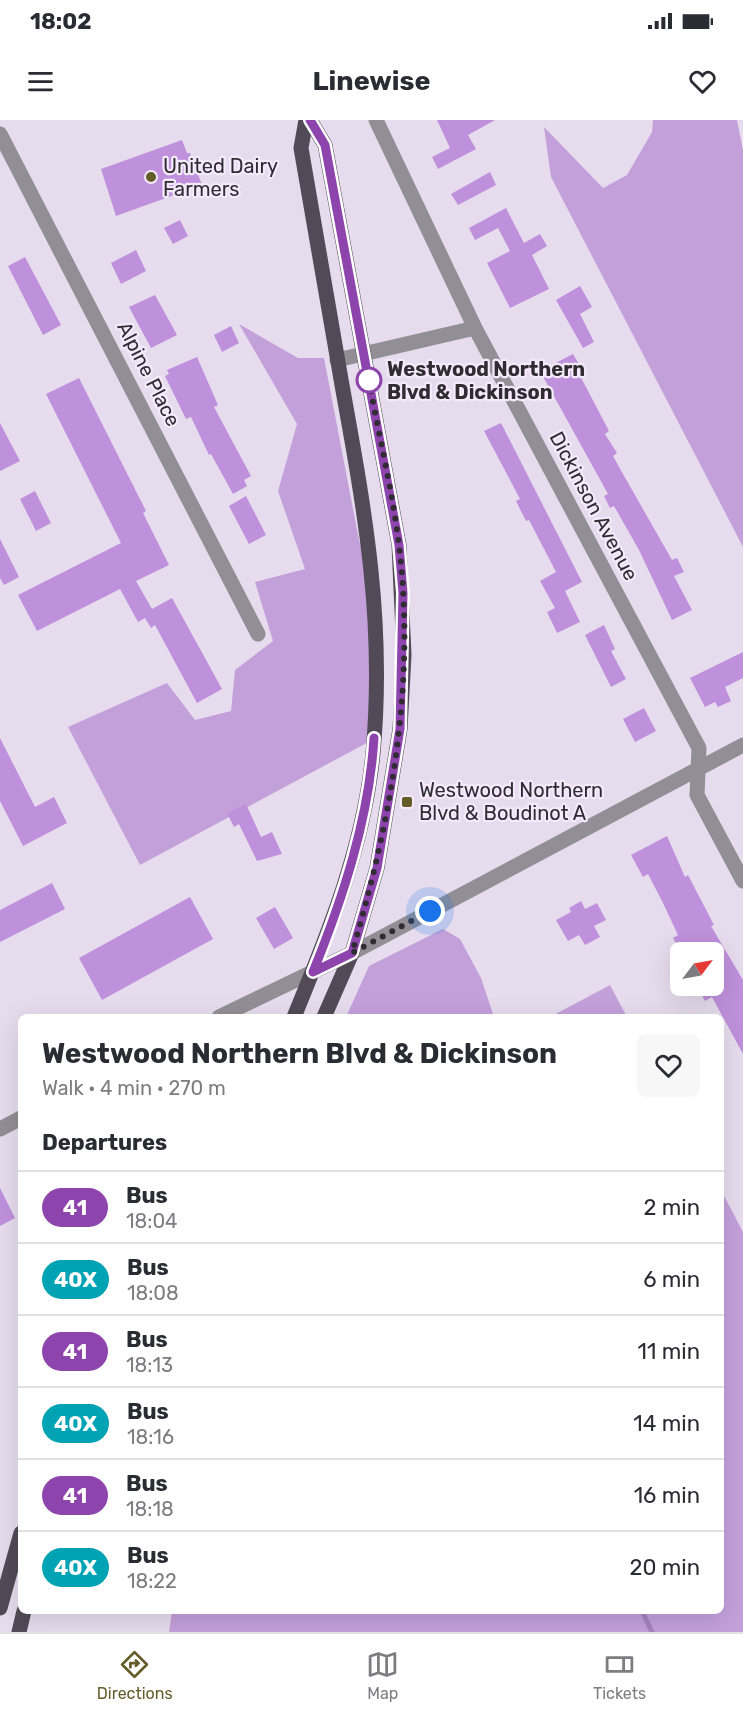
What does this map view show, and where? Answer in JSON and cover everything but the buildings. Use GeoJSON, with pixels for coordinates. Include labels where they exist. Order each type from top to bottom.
{"type":"FeatureCollection","features":[{"type":"Feature","properties":{"kind":"main road"},"geometry":{"type":"LineString","coordinates":[[308,120],[325,145],[399,545],[404,655],[400,729],[391,795],[377,868],[352,953],[325,1014]]}},
{"type":"Feature","properties":{"kind":"main road"},"geometry":{"type":"LineString","coordinates":[[295,1014],[335,919],[357,840],[373,755],[378,664],[375,591],[367,522],[301,148],[308,120]]}},
{"type":"Feature","properties":{"kind":"main road"},"geometry":{"type":"LineString","coordinates":[[0,1608],[18,1544]]}},
{"type":"Feature","properties":{"kind":"main road"},"geometry":{"type":"LineString","coordinates":[[19,1632],[23,1614]]}},
{"type":"Feature","properties":{"kind":"street","name":"Dickinson Avenue"},"geometry":{"type":"LineString","coordinates":[[376,120],[475,328],[699,748],[698,795],[743,881]]}},
{"type":"Feature","properties":{"kind":"street","name":"Alpine Place"},"geometry":{"type":"LineString","coordinates":[[0,134],[258,634]]}},
{"type":"Feature","properties":{"kind":"street"},"geometry":{"type":"LineString","coordinates":[[337,360],[475,328]]}},
{"type":"Feature","properties":{"kind":"street"},"geometry":{"type":"LineString","coordinates":[[231,1014],[352,953],[743,745]]}},
{"type":"Feature","properties":{"kind":"street"},"geometry":{"type":"LineString","coordinates":[[0,1129],[18,1120]]}},
{"type":"Feature","properties":{"kind":"shaded area"},"geometry":{"type":"Polygon","coordinates":[[[653,120],[737,120],[743,150],[743,547],[551,177],[544,127],[603,188],[627,175],[652,132],[653,120]]]}},
{"type":"Feature","properties":{"kind":"shaded area"},"geometry":{"type":"Polygon","coordinates":[[[239,324],[298,358],[324,358],[359,540],[374,591],[374,739],[140,865],[68,727],[167,683],[195,720],[231,711],[235,670],[273,641],[255,582],[305,569],[278,491],[297,424],[239,324]]]}},
{"type":"Feature","properties":{"kind":"shaded area"},"geometry":{"type":"Polygon","coordinates":[[[443,929],[460,939],[481,978],[493,1014],[347,1014],[369,966],[443,929]]]}},
{"type":"Feature","properties":{"kind":"shaded area"},"geometry":{"type":"Polygon","coordinates":[[[610,985],[625,1014],[556,1014],[610,985]]]}},
{"type":"Feature","properties":{"kind":"shaded area"},"geometry":{"type":"Polygon","coordinates":[[[724,1196],[743,1232],[743,1632],[169,1632],[172,1614],[724,1614],[724,1196]]]}},
{"type":"Feature","properties":{"kind":"waterway"},"geometry":{"type":"LineString","coordinates":[[643,1614],[652,1632]]}},
{"type":"Feature","properties":{"kind":"bus line","name":"41"},"geometry":{"type":"LineString","coordinates":[[310,120],[325,145],[399,545],[403,593],[404,655],[400,729],[391,795],[377,868],[352,953],[313,972],[335,919],[357,840],[373,755],[374,738]]}},
{"type":"Feature","properties":{"kind":"place","name":"United Dairy Farmers"},"geometry":{"type":"Point","coordinates":[151,177]}},
{"type":"Feature","properties":{"kind":"place","name":"Westwood Northern Blvd & Dickinson"},"geometry":{"type":"Point","coordinates":[369,380]}},
{"type":"Feature","properties":{"kind":"place","name":"Westwood Northern Blvd & Boudinot A"},"geometry":{"type":"Point","coordinates":[407,802]}},
{"type":"Feature","properties":{"kind":"route"},"geometry":{"type":"LineString","coordinates":[[369,380],[368,375],[399,545],[403,593],[404,655],[400,729],[391,795],[377,868],[352,953],[430,911]]}}]}
